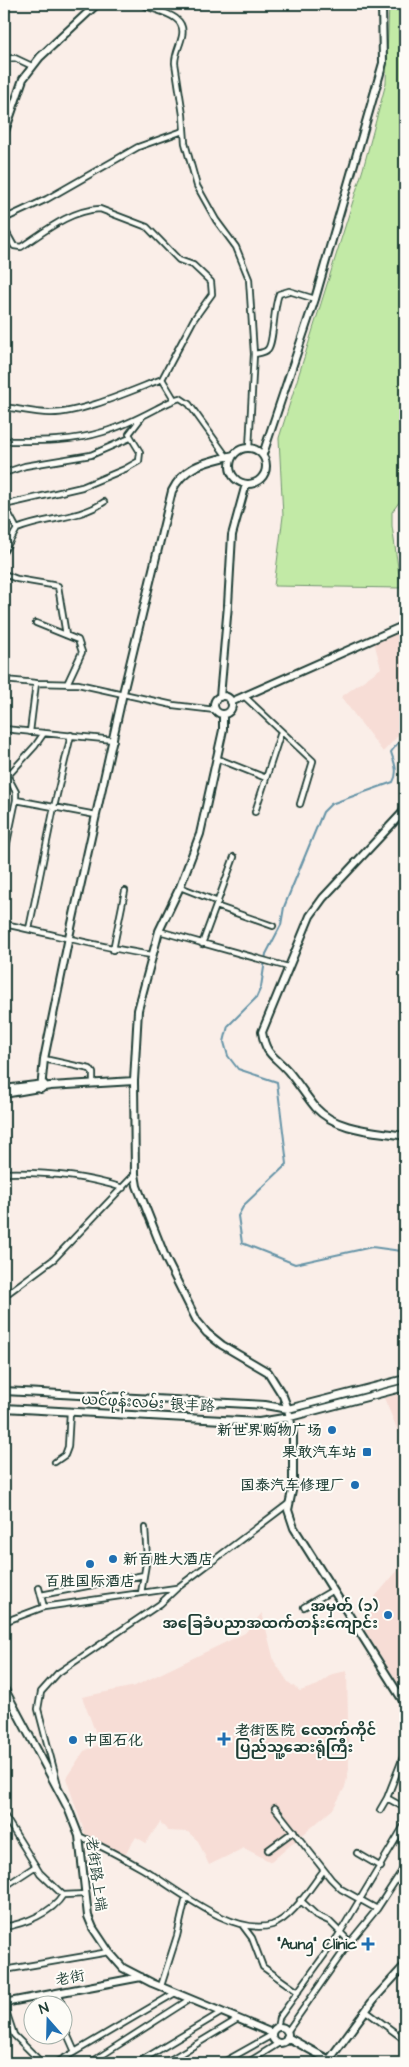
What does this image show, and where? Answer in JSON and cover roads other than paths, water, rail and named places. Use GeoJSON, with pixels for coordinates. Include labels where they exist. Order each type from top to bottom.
{"type":"FeatureCollection","features":[{"type":"Feature","properties":{"kind":"main road"},"geometry":{"type":"LineString","coordinates":[[4,134],[23,78],[40,57],[97,4]]}},
{"type":"Feature","properties":{"kind":"main road"},"geometry":{"type":"LineString","coordinates":[[263,454],[293,359],[315,298],[383,63],[382,4]]}},
{"type":"Feature","properties":{"kind":"main road"},"geometry":{"type":"LineString","coordinates":[[41,1086],[44,1059],[96,815],[172,491],[177,481],[191,468],[234,455],[242,449],[249,448],[263,454],[267,465],[264,476],[255,483],[246,484],[237,480],[232,474],[230,463],[234,455]]}},
{"type":"Feature","properties":{"kind":"main road"},"geometry":{"type":"LineString","coordinates":[[220,697],[232,535],[234,520],[246,484]]}},
{"type":"Feature","properties":{"kind":"main road"},"geometry":{"type":"LineString","coordinates":[[231,702],[405,625]]}},
{"type":"Feature","properties":{"kind":"main road"},"geometry":{"type":"LineString","coordinates":[[223,714],[215,710],[214,702],[220,697],[226,697],[231,702]]}},
{"type":"Feature","properties":{"kind":"main road"},"geometry":{"type":"LineString","coordinates":[[223,714],[230,709],[231,702]]}},
{"type":"Feature","properties":{"kind":"main road"},"geometry":{"type":"LineString","coordinates":[[223,714],[223,730],[200,834],[180,887],[159,931],[138,1010],[134,1080],[135,1174],[137,1186],[166,1260],[197,1321],[207,1333],[222,1345],[268,1372],[288,1409],[293,1433],[294,1458],[293,1486],[288,1504],[289,1516],[294,1528],[405,1704]]}},
{"type":"Feature","properties":{"kind":"main road"},"geometry":{"type":"LineString","coordinates":[[405,810],[323,898],[310,916],[262,1032],[266,1049],[271,1056],[287,1070],[316,1108],[332,1121],[348,1126],[405,1136]]}},
{"type":"Feature","properties":{"kind":"main road"},"geometry":{"type":"LineString","coordinates":[[4,1089],[134,1080]]}},
{"type":"Feature","properties":{"kind":"main road"},"geometry":{"type":"LineString","coordinates":[[4,1094],[41,1086]]}},
{"type":"Feature","properties":{"kind":"main road"},"geometry":{"type":"LineString","coordinates":[[288,1409],[405,1379]]}},
{"type":"Feature","properties":{"kind":"main road","name":"ယင်ဖုန်းလမ်း 银丰路"},"geometry":{"type":"LineString","coordinates":[[4,1408],[259,1422],[405,1388]]}},
{"type":"Feature","properties":{"kind":"main road","name":"ယင်ဖုန်းလမ်း 银丰路"},"geometry":{"type":"LineString","coordinates":[[4,1391],[265,1405],[288,1409]]}},
{"type":"Feature","properties":{"kind":"main road","name":"老街路上端"},"geometry":{"type":"LineString","coordinates":[[4,1688],[60,1792],[79,1836],[88,1916],[93,1928],[109,1952],[123,1968],[141,1977],[238,2019],[274,2032]]}},
{"type":"Feature","properties":{"kind":"main road"},"geometry":{"type":"LineString","coordinates":[[287,2034],[285,2041],[279,2043],[274,2040],[274,2032],[284,2028],[287,2034],[329,2062],[366,2011],[405,1965]]}},
{"type":"Feature","properties":{"kind":"main road","name":"老街"},"geometry":{"type":"LineString","coordinates":[[4,2004],[141,1977]]}},
{"type":"Feature","properties":{"kind":"street"},"geometry":{"type":"LineString","coordinates":[[142,4],[171,14],[178,20],[182,29],[182,37],[175,56],[184,115],[183,131],[187,156],[196,186],[216,220],[236,247],[249,279],[254,354],[249,448]]}},
{"type":"Feature","properties":{"kind":"street"},"geometry":{"type":"LineString","coordinates":[[4,58],[15,58],[32,66]]}},
{"type":"Feature","properties":{"kind":"street"},"geometry":{"type":"LineString","coordinates":[[4,219],[47,199],[138,146],[183,131]]}},
{"type":"Feature","properties":{"kind":"street"},"geometry":{"type":"LineString","coordinates":[[4,228],[14,246],[21,247],[71,216],[92,209],[100,209],[147,227],[179,260],[194,265],[203,273],[211,282],[212,294],[194,319],[162,379],[77,408],[51,413],[4,407]]}},
{"type":"Feature","properties":{"kind":"street"},"geometry":{"type":"LineString","coordinates":[[254,354],[264,352],[271,344],[273,319],[279,294],[289,291],[315,298]]}},
{"type":"Feature","properties":{"kind":"street"},"geometry":{"type":"LineString","coordinates":[[162,379],[174,399]]}},
{"type":"Feature","properties":{"kind":"street"},"geometry":{"type":"LineString","coordinates":[[4,441],[52,441],[104,432],[143,416],[174,399],[180,398],[189,404],[227,457]]}},
{"type":"Feature","properties":{"kind":"street"},"geometry":{"type":"LineString","coordinates":[[16,529],[4,505],[82,487],[125,469],[140,458],[140,452],[130,438],[130,431],[143,416]]}},
{"type":"Feature","properties":{"kind":"street"},"geometry":{"type":"LineString","coordinates":[[4,473],[25,466],[91,455],[130,438]]}},
{"type":"Feature","properties":{"kind":"street"},"geometry":{"type":"LineString","coordinates":[[4,551],[16,529],[34,523],[84,513],[104,502]]}},
{"type":"Feature","properties":{"kind":"street"},"geometry":{"type":"LineString","coordinates":[[4,574],[17,579],[58,586],[66,635]]}},
{"type":"Feature","properties":{"kind":"street"},"geometry":{"type":"LineString","coordinates":[[36,623],[77,639],[82,650],[67,684]]}},
{"type":"Feature","properties":{"kind":"street"},"geometry":{"type":"LineString","coordinates":[[4,680],[78,684],[173,705],[215,710]]}},
{"type":"Feature","properties":{"kind":"street"},"geometry":{"type":"LineString","coordinates":[[30,732],[36,683]]}},
{"type":"Feature","properties":{"kind":"street"},"geometry":{"type":"LineString","coordinates":[[244,696],[313,761],[300,804]]}},
{"type":"Feature","properties":{"kind":"street"},"geometry":{"type":"LineString","coordinates":[[4,729],[114,740]]}},
{"type":"Feature","properties":{"kind":"street"},"geometry":{"type":"LineString","coordinates":[[254,812],[281,732]]}},
{"type":"Feature","properties":{"kind":"street"},"geometry":{"type":"LineString","coordinates":[[4,857],[16,800],[16,792],[6,778],[35,746],[44,733]]}},
{"type":"Feature","properties":{"kind":"street"},"geometry":{"type":"LineString","coordinates":[[29,929],[71,735]]}},
{"type":"Feature","properties":{"kind":"street"},"geometry":{"type":"LineString","coordinates":[[216,758],[266,778]]}},
{"type":"Feature","properties":{"kind":"street"},"geometry":{"type":"LineString","coordinates":[[16,800],[96,815]]}},
{"type":"Feature","properties":{"kind":"street"},"geometry":{"type":"LineString","coordinates":[[202,944],[234,857]]}},
{"type":"Feature","properties":{"kind":"street"},"geometry":{"type":"LineString","coordinates":[[180,887],[273,926]]}},
{"type":"Feature","properties":{"kind":"street"},"geometry":{"type":"LineString","coordinates":[[113,950],[125,891]]}},
{"type":"Feature","properties":{"kind":"street"},"geometry":{"type":"LineString","coordinates":[[4,924],[113,950],[152,955]]}},
{"type":"Feature","properties":{"kind":"street"},"geometry":{"type":"LineString","coordinates":[[159,931],[288,967]]}},
{"type":"Feature","properties":{"kind":"street"},"geometry":{"type":"LineString","coordinates":[[44,1059],[90,1069],[93,1073],[93,1083]]}},
{"type":"Feature","properties":{"kind":"street"},"geometry":{"type":"LineString","coordinates":[[4,1174],[52,1175],[103,1182],[122,1188]]}},
{"type":"Feature","properties":{"kind":"street"},"geometry":{"type":"LineString","coordinates":[[4,1296],[54,1259],[135,1174]]}},
{"type":"Feature","properties":{"kind":"street"},"geometry":{"type":"LineString","coordinates":[[55,1462],[65,1455],[68,1447],[70,1412]]}},
{"type":"Feature","properties":{"kind":"street"},"geometry":{"type":"LineString","coordinates":[[60,1792],[40,1721],[38,1708],[41,1692],[58,1673],[160,1604],[177,1588],[288,1504]]}},
{"type":"Feature","properties":{"kind":"street"},"geometry":{"type":"LineString","coordinates":[[141,1593],[147,1558],[145,1528]]}},
{"type":"Feature","properties":{"kind":"street"},"geometry":{"type":"LineString","coordinates":[[41,1595],[144,1575]]}},
{"type":"Feature","properties":{"kind":"street"},"geometry":{"type":"LineString","coordinates":[[39,1588],[44,1607]]}},
{"type":"Feature","properties":{"kind":"street"},"geometry":{"type":"LineString","coordinates":[[4,1622],[44,1607],[177,1588]]}},
{"type":"Feature","properties":{"kind":"street"},"geometry":{"type":"LineString","coordinates":[[304,1607],[333,1590]]}},
{"type":"Feature","properties":{"kind":"street"},"geometry":{"type":"LineString","coordinates":[[380,1810],[387,1798],[405,1752]]}},
{"type":"Feature","properties":{"kind":"street"},"geometry":{"type":"LineString","coordinates":[[387,1798],[405,1808]]}},
{"type":"Feature","properties":{"kind":"street"},"geometry":{"type":"LineString","coordinates":[[274,1808],[341,1888],[377,1909]]}},
{"type":"Feature","properties":{"kind":"street"},"geometry":{"type":"LineString","coordinates":[[4,1818],[50,1884],[62,1895],[86,1894]]}},
{"type":"Feature","properties":{"kind":"street"},"geometry":{"type":"LineString","coordinates":[[222,2063],[274,2032],[279,2018],[341,1932],[405,1824]]}},
{"type":"Feature","properties":{"kind":"street"},"geometry":{"type":"LineString","coordinates":[[268,1850],[294,1831]]}},
{"type":"Feature","properties":{"kind":"street"},"geometry":{"type":"LineString","coordinates":[[79,1836],[131,1862],[186,1897],[243,1926],[252,1938],[263,1967],[298,1992]]}},
{"type":"Feature","properties":{"kind":"street"},"geometry":{"type":"LineString","coordinates":[[357,1854],[381,1866]]}},
{"type":"Feature","properties":{"kind":"street"},"geometry":{"type":"LineString","coordinates":[[4,1886],[36,1866]]}},
{"type":"Feature","properties":{"kind":"street"},"geometry":{"type":"LineString","coordinates":[[287,2034],[350,1942],[377,1909],[405,1866]]}},
{"type":"Feature","properties":{"kind":"street"},"geometry":{"type":"LineString","coordinates":[[243,1926],[274,1924],[300,1900],[324,1870]]}},
{"type":"Feature","properties":{"kind":"street"},"geometry":{"type":"LineString","coordinates":[[4,1927],[24,1922],[36,1916],[60,1900],[62,1895]]}},
{"type":"Feature","properties":{"kind":"street"},"geometry":{"type":"LineString","coordinates":[[161,1986],[177,1936],[186,1897]]}},
{"type":"Feature","properties":{"kind":"street"},"geometry":{"type":"LineString","coordinates":[[300,1900],[316,1916],[329,1922],[350,1942]]}},
{"type":"Feature","properties":{"kind":"street"},"geometry":{"type":"LineString","coordinates":[[4,1970],[109,1952]]}},
{"type":"Feature","properties":{"kind":"street"},"geometry":{"type":"LineString","coordinates":[[56,2063],[176,1993]]}},
{"type":"Feature","properties":{"kind":"street"},"geometry":{"type":"LineString","coordinates":[[90,2063],[190,1999]]}},
{"type":"Feature","properties":{"kind":"street"},"geometry":{"type":"LineString","coordinates":[[4,2004],[14,2035],[42,2063]]}},
{"type":"Feature","properties":{"kind":"street"},"geometry":{"type":"LineString","coordinates":[[366,2011],[405,2040]]}},
{"type":"Feature","properties":{"kind":"street"},"geometry":{"type":"LineString","coordinates":[[137,2063],[222,2012]]}},
{"type":"Feature","properties":{"kind":"street"},"geometry":{"type":"LineString","coordinates":[[165,2063],[238,2019]]}},
{"type":"Feature","properties":{"kind":"street"},"geometry":{"type":"LineString","coordinates":[[247,2063],[279,2043]]}},
{"type":"Feature","properties":{"kind":"street"},"geometry":{"type":"LineString","coordinates":[[71,2044],[75,2052]]}},
{"type":"Feature","properties":{"kind":"waterway"},"geometry":{"type":"LineString","coordinates":[[405,734],[391,752],[396,771],[393,782],[331,804],[323,812],[284,907],[281,925],[266,954],[261,987],[256,998],[228,1026],[224,1042],[228,1056],[238,1069],[277,1082],[287,1164],[244,1205],[238,1216],[242,1243],[295,1264],[372,1247],[401,1251],[405,1254]]}},
{"type":"Feature","properties":{"kind":"place","name":"新世界购物广场"},"geometry":{"type":"Point","coordinates":[332,1430]}},
{"type":"Feature","properties":{"kind":"place","name":"果敢汽车站"},"geometry":{"type":"Point","coordinates":[367,1452]}},
{"type":"Feature","properties":{"kind":"place","name":"国泰汽车修理厂"},"geometry":{"type":"Point","coordinates":[355,1485]}},
{"type":"Feature","properties":{"kind":"place","name":"新百胜大酒店"},"geometry":{"type":"Point","coordinates":[113,1559]}},
{"type":"Feature","properties":{"kind":"place","name":"百胜国际酒店"},"geometry":{"type":"Point","coordinates":[90,1564]}},
{"type":"Feature","properties":{"kind":"place","name":"အမှတ် (၁) အခြေခံပညာအထက်တန်းကျောင်း"},"geometry":{"type":"Point","coordinates":[388,1615]}},
{"type":"Feature","properties":{"kind":"place","name":"老街医院 လောက်ကိုင် ပြည်သူ့ဆေးရုံကြီး"},"geometry":{"type":"Point","coordinates":[224,1739]}},
{"type":"Feature","properties":{"kind":"place","name":"中国石化"},"geometry":{"type":"Point","coordinates":[73,1740]}},
{"type":"Feature","properties":{"kind":"place","name":"\"Aung\" Clinic"},"geometry":{"type":"Point","coordinates":[368,1944]}}]}
